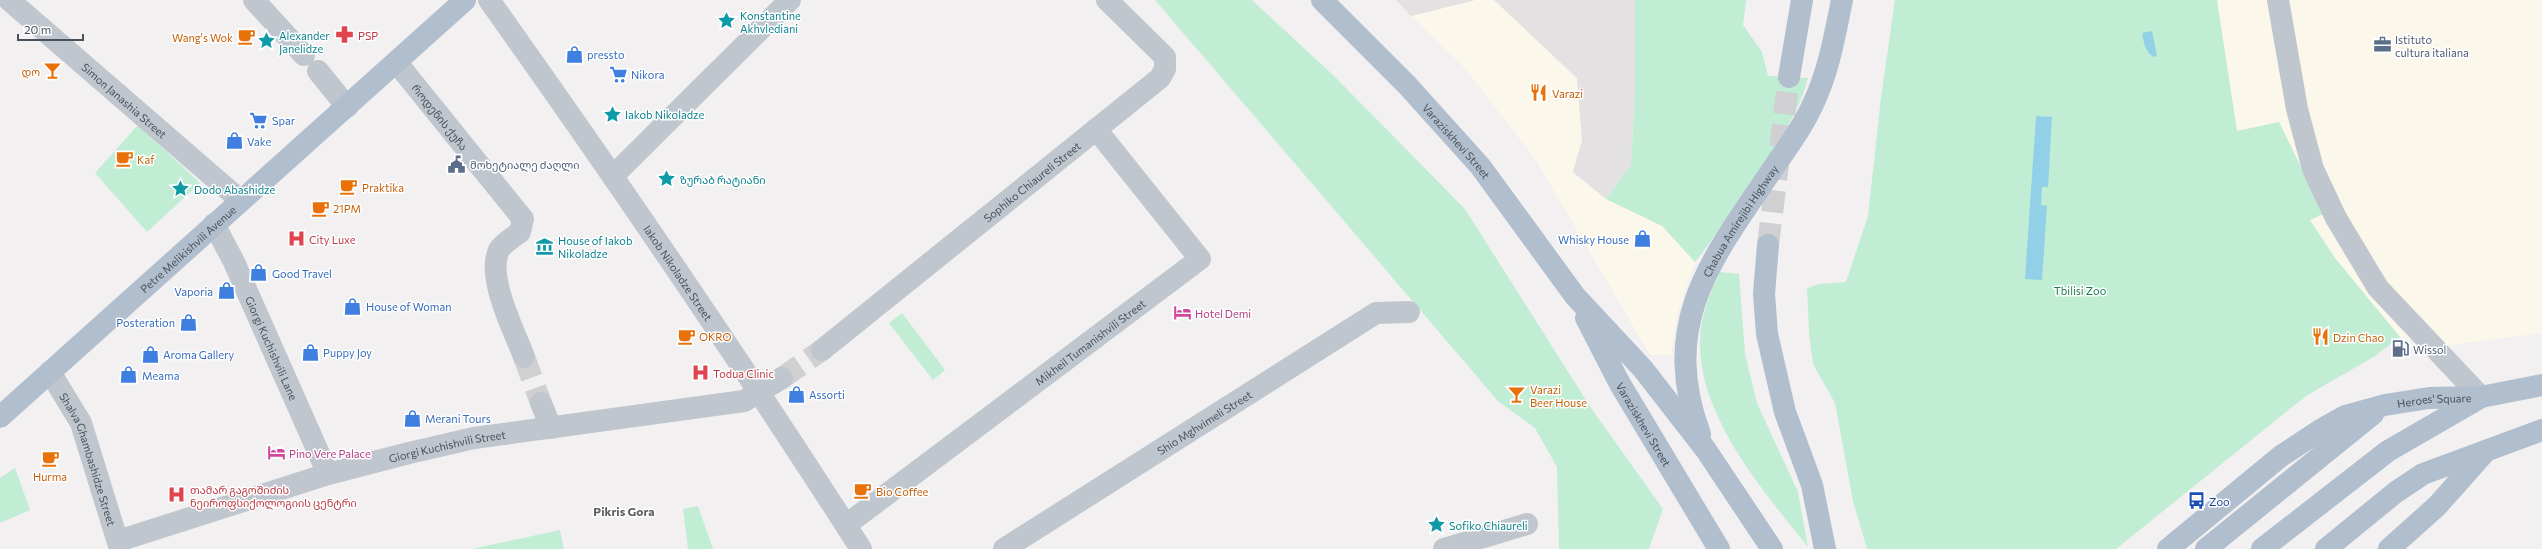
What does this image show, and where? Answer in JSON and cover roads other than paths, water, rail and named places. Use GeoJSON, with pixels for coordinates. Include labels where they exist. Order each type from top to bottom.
{"type":"FeatureCollection","features":[{"type":"Feature","properties":{"kind":"main road","name":"Petre Melikishvili Avenue"},"geometry":{"type":"LineString","coordinates":[[0,417],[240,200],[465,0]]}},
{"type":"Feature","properties":{"kind":"main road","name":"Varaziskhevi Street"},"geometry":{"type":"LineString","coordinates":[[1322,0],[1407,85],[1480,166],[1575,296],[1643,369],[1706,450]]}},
{"type":"Feature","properties":{"kind":"main road"},"geometry":{"type":"LineString","coordinates":[[1789,77],[1802,0]]}},
{"type":"Feature","properties":{"kind":"main road","name":"Chabua Amirejibi Highway"},"geometry":{"type":"LineString","coordinates":[[1706,450],[1693,415],[1685,369],[1689,319],[1695,297],[1725,240],[1791,143],[1814,102],[1829,60],[1842,0]]}},
{"type":"Feature","properties":{"kind":"main road"},"geometry":{"type":"LineString","coordinates":[[1768,245],[1764,294],[1767,334],[1785,412],[1812,485],[1825,549]]}},
{"type":"Feature","properties":{"kind":"main road","name":"Varaziskhevi Street"},"geometry":{"type":"LineString","coordinates":[[1575,296],[1620,384],[1719,549]]}},
{"type":"Feature","properties":{"kind":"main road"},"geometry":{"type":"LineString","coordinates":[[2481,397],[2542,385]]}},
{"type":"Feature","properties":{"kind":"main road","name":"Heroes' Square"},"geometry":{"type":"LineString","coordinates":[[2168,549],[2281,456],[2345,416],[2385,405],[2429,398],[2481,397]]}},
{"type":"Feature","properties":{"kind":"main road","name":"Heroes' Square"},"geometry":{"type":"LineString","coordinates":[[2262,549],[2388,451],[2481,397]]}},
{"type":"Feature","properties":{"kind":"main road"},"geometry":{"type":"LineString","coordinates":[[2206,549],[2385,405]]}},
{"type":"Feature","properties":{"kind":"main road"},"geometry":{"type":"LineString","coordinates":[[2326,549],[2396,492],[2424,474],[2542,430]]}},
{"type":"Feature","properties":{"kind":"main road"},"geometry":{"type":"LineString","coordinates":[[1706,450],[1772,549]]}},
{"type":"Feature","properties":{"kind":"main road"},"geometry":{"type":"LineString","coordinates":[[2389,549],[2437,506],[2485,451]]}},
{"type":"Feature","properties":{"kind":"street","name":"Simon Janashia Street"},"geometry":{"type":"LineString","coordinates":[[9,0],[240,200]]}},
{"type":"Feature","properties":{"kind":"street"},"geometry":{"type":"LineString","coordinates":[[254,0],[304,56]]}},
{"type":"Feature","properties":{"kind":"street","name":"Iakob Nikoladze Street"},"geometry":{"type":"LineString","coordinates":[[489,0],[613,176],[760,392],[861,549]]}},
{"type":"Feature","properties":{"kind":"street"},"geometry":{"type":"LineString","coordinates":[[613,176],[790,0]]}},
{"type":"Feature","properties":{"kind":"street","name":"Sophiko Chiaureli Street"},"geometry":{"type":"LineString","coordinates":[[822,350],[850,330],[1160,78],[1165,68],[1166,57],[1108,0]]}},
{"type":"Feature","properties":{"kind":"street"},"geometry":{"type":"LineString","coordinates":[[2278,0],[2297,109],[2313,169],[2336,218],[2378,288],[2481,397]]}},
{"type":"Feature","properties":{"kind":"street","name":"როდენის ქუჩა"},"geometry":{"type":"LineString","coordinates":[[397,62],[523,218],[520,232],[500,248],[494,264],[498,286],[524,357]]}},
{"type":"Feature","properties":{"kind":"street"},"geometry":{"type":"LineString","coordinates":[[318,72],[347,106]]}},
{"type":"Feature","properties":{"kind":"street","name":"Mikheil Tumanishvili Street"},"geometry":{"type":"LineString","coordinates":[[846,525],[1200,259],[1096,129]]}},
{"type":"Feature","properties":{"kind":"street","name":"Giorgi Kuchishvili Lane"},"geometry":{"type":"LineString","coordinates":[[214,224],[234,262],[328,474]]}},
{"type":"Feature","properties":{"kind":"street","name":"Shio Mghvimeli Street"},"geometry":{"type":"LineString","coordinates":[[1004,549],[1376,313],[1409,312]]}},
{"type":"Feature","properties":{"kind":"street","name":"Shalva Ghambashidze Street"},"geometry":{"type":"LineString","coordinates":[[50,372],[81,423],[119,545]]}},
{"type":"Feature","properties":{"kind":"street"},"geometry":{"type":"LineString","coordinates":[[760,392],[782,378]]}},
{"type":"Feature","properties":{"kind":"street","name":"Giorgi Kuchishvili Street"},"geometry":{"type":"LineString","coordinates":[[119,545],[328,474],[474,438],[744,400],[760,392]]}},
{"type":"Feature","properties":{"kind":"street"},"geometry":{"type":"LineString","coordinates":[[542,403],[551,428]]}},
{"type":"Feature","properties":{"kind":"street"},"geometry":{"type":"LineString","coordinates":[[1444,549],[1527,524]]}},
{"type":"Feature","properties":{"kind":"water"},"geometry":{"type":"Polygon","coordinates":[[[2152,31],[2157,56],[2154,57],[2149,53],[2144,44],[2142,33],[2152,31]]]}},
{"type":"Feature","properties":{"kind":"water"},"geometry":{"type":"Polygon","coordinates":[[[2036,116],[2052,117],[2048,187],[2042,187],[2041,205],[2047,206],[2042,280],[2025,279],[2036,116]]]}},
{"type":"Feature","properties":{"kind":"tunnel"},"geometry":{"type":"LineString","coordinates":[[1768,245],[1789,77]]}},
{"type":"Feature","properties":{"kind":"tunnel"},"geometry":{"type":"LineString","coordinates":[[782,378],[822,350]]}},
{"type":"Feature","properties":{"kind":"tunnel"},"geometry":{"type":"LineString","coordinates":[[524,357],[541,403]]}},
{"type":"Feature","properties":{"kind":"place","name":"Konstantine Akhvlediani"},"geometry":{"type":"Point","coordinates":[727,21]}},
{"type":"Feature","properties":{"kind":"place","name":"PSP"},"geometry":{"type":"Point","coordinates":[345,35]}},
{"type":"Feature","properties":{"kind":"place","name":"Wang's Wok"},"geometry":{"type":"Point","coordinates":[246,37]}},
{"type":"Feature","properties":{"kind":"place","name":"Alexander Janelidze"},"geometry":{"type":"Point","coordinates":[266,41]}},
{"type":"Feature","properties":{"kind":"place","name":"Istituto cultura italiana"},"geometry":{"type":"Point","coordinates":[2382,45]}},
{"type":"Feature","properties":{"kind":"place","name":"pressto"},"geometry":{"type":"Point","coordinates":[574,54]}},
{"type":"Feature","properties":{"kind":"place","name":"დო"},"geometry":{"type":"Point","coordinates":[53,71]}},
{"type":"Feature","properties":{"kind":"place","name":"Nikora"},"geometry":{"type":"Point","coordinates":[618,74]}},
{"type":"Feature","properties":{"kind":"place","name":"Varazi"},"geometry":{"type":"Point","coordinates":[1539,93]}},
{"type":"Feature","properties":{"kind":"place","name":"Iakob Nikoladze"},"geometry":{"type":"Point","coordinates":[612,114]}},
{"type":"Feature","properties":{"kind":"place","name":"Spar"},"geometry":{"type":"Point","coordinates":[259,120]}},
{"type":"Feature","properties":{"kind":"place","name":"Vake"},"geometry":{"type":"Point","coordinates":[234,141]}},
{"type":"Feature","properties":{"kind":"place","name":"Kaf"},"geometry":{"type":"Point","coordinates":[124,159]}},
{"type":"Feature","properties":{"kind":"place","name":"მოხეტიალე ძაღლი"},"geometry":{"type":"Point","coordinates":[457,164]}},
{"type":"Feature","properties":{"kind":"place","name":"ზურაბ რატიანი"},"geometry":{"type":"Point","coordinates":[667,179]}},
{"type":"Feature","properties":{"kind":"place","name":"Praktika"},"geometry":{"type":"Point","coordinates":[349,187]}},
{"type":"Feature","properties":{"kind":"place","name":"Dodo Abashidze"},"geometry":{"type":"Point","coordinates":[181,189]}},
{"type":"Feature","properties":{"kind":"place","name":"21PM"},"geometry":{"type":"Point","coordinates":[320,208]}},
{"type":"Feature","properties":{"kind":"place","name":"City Luxe"},"geometry":{"type":"Point","coordinates":[296,239]}},
{"type":"Feature","properties":{"kind":"place","name":"Whisky House"},"geometry":{"type":"Point","coordinates":[1642,239]}},
{"type":"Feature","properties":{"kind":"place","name":"House of Iakob Nikoladze"},"geometry":{"type":"Point","coordinates":[545,246]}},
{"type":"Feature","properties":{"kind":"place","name":"Good Travel"},"geometry":{"type":"Point","coordinates":[259,273]}},
{"type":"Feature","properties":{"kind":"place","name":"Vaporia"},"geometry":{"type":"Point","coordinates":[226,291]}},
{"type":"Feature","properties":{"kind":"place","name":"House of Woman"},"geometry":{"type":"Point","coordinates":[353,306]}},
{"type":"Feature","properties":{"kind":"place","name":"Hotel Demi"},"geometry":{"type":"Point","coordinates":[1182,313]}},
{"type":"Feature","properties":{"kind":"place","name":"Posteration"},"geometry":{"type":"Point","coordinates":[188,322]}},
{"type":"Feature","properties":{"kind":"place","name":"OKRO"},"geometry":{"type":"Point","coordinates":[686,336]}},
{"type":"Feature","properties":{"kind":"place","name":"Dzin Chao"},"geometry":{"type":"Point","coordinates":[2320,337]}},
{"type":"Feature","properties":{"kind":"place","name":"Wissol"},"geometry":{"type":"Point","coordinates":[2400,349]}},
{"type":"Feature","properties":{"kind":"place","name":"Puppy Joy"},"geometry":{"type":"Point","coordinates":[310,352]}},
{"type":"Feature","properties":{"kind":"place","name":"Aroma Gallery"},"geometry":{"type":"Point","coordinates":[150,354]}},
{"type":"Feature","properties":{"kind":"place","name":"Todua Clinic"},"geometry":{"type":"Point","coordinates":[700,373]}},
{"type":"Feature","properties":{"kind":"place","name":"Meama"},"geometry":{"type":"Point","coordinates":[129,375]}},
{"type":"Feature","properties":{"kind":"place","name":"Assorti"},"geometry":{"type":"Point","coordinates":[796,394]}},
{"type":"Feature","properties":{"kind":"place","name":"Varazi Beer House"},"geometry":{"type":"Point","coordinates":[1517,395]}},
{"type":"Feature","properties":{"kind":"place","name":"Merani Tours"},"geometry":{"type":"Point","coordinates":[412,418]}},
{"type":"Feature","properties":{"kind":"place","name":"Pino Vere Palace"},"geometry":{"type":"Point","coordinates":[276,453]}},
{"type":"Feature","properties":{"kind":"place","name":"Hurma"},"geometry":{"type":"Point","coordinates":[50,458]}},
{"type":"Feature","properties":{"kind":"place","name":"Bio Coffee"},"geometry":{"type":"Point","coordinates":[863,491]}},
{"type":"Feature","properties":{"kind":"place","name":"თამარ გაგოშიძის ნეიროფსიქოლოგიის ცენტრი"},"geometry":{"type":"Point","coordinates":[177,495]}},
{"type":"Feature","properties":{"kind":"place","name":"Zoo"},"geometry":{"type":"Point","coordinates":[2196,501]}},
{"type":"Feature","properties":{"kind":"place","name":"Sofiko Chiaureli"},"geometry":{"type":"Point","coordinates":[1436,525]}},
{"type":"Feature","properties":{"kind":"district","name":"Pikris Gora"},"geometry":{"type":"Point","coordinates":[624,511]}},
{"type":"Feature","properties":{"kind":"park label","name":"Tbilisi Zoo"},"geometry":{"type":"Point","coordinates":[2080,290]}}]}
